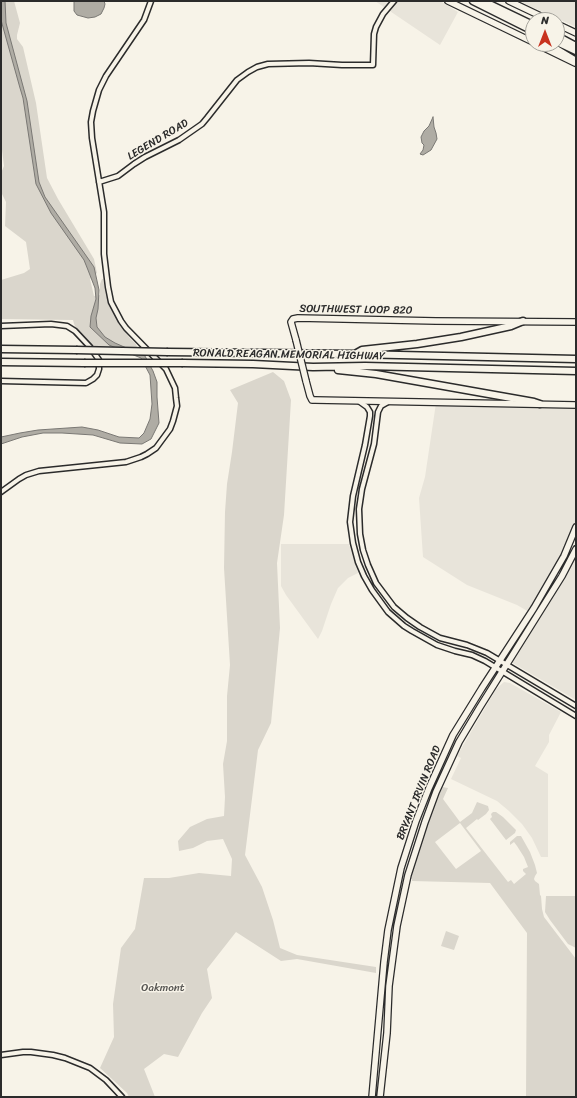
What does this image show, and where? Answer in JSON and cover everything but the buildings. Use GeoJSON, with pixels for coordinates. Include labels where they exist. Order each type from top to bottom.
{"type":"FeatureCollection","features":[{"type":"Feature","properties":{"kind":"highway"},"geometry":{"type":"LineString","coordinates":[[472,1],[525,26]]}},
{"type":"Feature","properties":{"kind":"highway"},"geometry":{"type":"LineString","coordinates":[[483,1],[525,21]]}},
{"type":"Feature","properties":{"kind":"highway"},"geometry":{"type":"LineString","coordinates":[[511,20],[525,30]]}},
{"type":"Feature","properties":{"kind":"highway"},"geometry":{"type":"LineString","coordinates":[[565,38],[576,41]]}},
{"type":"Feature","properties":{"kind":"highway"},"geometry":{"type":"LineString","coordinates":[[565,40],[576,46]]}},
{"type":"Feature","properties":{"kind":"highway"},"geometry":{"type":"LineString","coordinates":[[565,46],[576,51]]}},
{"type":"Feature","properties":{"kind":"highway"},"geometry":{"type":"LineString","coordinates":[[560,52],[576,62]]}},
{"type":"Feature","properties":{"kind":"highway"},"geometry":{"type":"LineString","coordinates":[[355,354],[362,350],[417,344],[461,337],[511,326],[523,321]]}},
{"type":"Feature","properties":{"kind":"highway","name":"RONALD REAGAN MEMORIAL HIGHWAY"},"geometry":{"type":"LineString","coordinates":[[1,350],[355,354],[576,359]]}},
{"type":"Feature","properties":{"kind":"highway"},"geometry":{"type":"LineString","coordinates":[[492,357],[497,354],[576,356]]}},
{"type":"Feature","properties":{"kind":"highway","name":"RONALD REAGAN MEMORIAL HIGHWAY"},"geometry":{"type":"LineString","coordinates":[[1,362],[253,364],[313,367],[380,366],[576,371]]}},
{"type":"Feature","properties":{"kind":"highway"},"geometry":{"type":"LineString","coordinates":[[313,367],[320,369],[376,374],[540,404]]}},
{"type":"Feature","properties":{"kind":"main road"},"geometry":{"type":"LineString","coordinates":[[448,1],[525,38]]}},
{"type":"Feature","properties":{"kind":"main road"},"geometry":{"type":"LineString","coordinates":[[508,1],[531,12]]}},
{"type":"Feature","properties":{"kind":"main road"},"geometry":{"type":"LineString","coordinates":[[565,28],[576,33]]}},
{"type":"Feature","properties":{"kind":"main road"},"geometry":{"type":"LineString","coordinates":[[554,52],[576,62]]}},
{"type":"Feature","properties":{"kind":"main road","name":"SOUTHWEST LOOP 820"},"geometry":{"type":"LineString","coordinates":[[576,322],[298,318],[293,319],[291,322],[312,400],[576,406]]}},
{"type":"Feature","properties":{"kind":"main road","name":"BRYANT IRVIN ROAD"},"geometry":{"type":"LineString","coordinates":[[372,1097],[388,930],[401,868],[421,809],[453,735],[534,608],[564,556],[576,527]]}},
{"type":"Feature","properties":{"kind":"main road","name":"BRYANT IRVIN ROAD"},"geometry":{"type":"LineString","coordinates":[[380,1097],[389,986],[397,926],[408,875],[425,822],[459,742],[559,580],[576,549]]}},
{"type":"Feature","properties":{"kind":"main road"},"geometry":{"type":"LineString","coordinates":[[463,720],[470,723]]}},
{"type":"Feature","properties":{"kind":"main road"},"geometry":{"type":"LineString","coordinates":[[429,788],[441,782],[438,769]]}},
{"type":"Feature","properties":{"kind":"main road"},"geometry":{"type":"LineString","coordinates":[[425,822],[421,809],[432,804]]}},
{"type":"Feature","properties":{"kind":"main road"},"geometry":{"type":"LineString","coordinates":[[378,1037],[384,1057]]}},
{"type":"Feature","properties":{"kind":"main road"},"geometry":{"type":"LineString","coordinates":[[377,1050],[381,1058],[383,1072]]}},
{"type":"Feature","properties":{"kind":"street"},"geometry":{"type":"LineString","coordinates":[[1,492],[26,475],[39,471],[126,462],[141,458],[156,448],[170,429],[173,421],[177,406],[176,392],[172,380],[166,369],[121,321],[111,302],[104,254],[104,216],[91,122],[99,90],[106,76],[144,20],[151,1]]}},
{"type":"Feature","properties":{"kind":"street","name":"LEGEND ROAD"},"geometry":{"type":"LineString","coordinates":[[99,182],[118,176],[134,164],[179,140],[204,121],[237,80],[257,67],[268,64],[309,63],[373,65],[374,34],[376,27],[383,14],[394,1]]}},
{"type":"Feature","properties":{"kind":"street"},"geometry":{"type":"LineString","coordinates":[[1,326],[51,324],[67,326],[75,331],[90,347],[99,360],[100,369],[93,379],[86,383],[1,381]]}},
{"type":"Feature","properties":{"kind":"street"},"geometry":{"type":"LineString","coordinates":[[360,402],[367,407],[370,412],[370,416],[351,505],[350,522],[358,562],[368,584],[388,612],[412,632],[437,645],[455,652],[478,658],[565,708],[576,716]]}},
{"type":"Feature","properties":{"kind":"street"},"geometry":{"type":"LineString","coordinates":[[388,402],[381,406],[378,412],[374,444],[362,489],[358,517],[365,559],[376,582],[394,607],[414,623],[440,638],[473,647],[487,653],[576,706]]}},
{"type":"Feature","properties":{"kind":"street"},"geometry":{"type":"LineString","coordinates":[[355,486],[362,489]]}},
{"type":"Feature","properties":{"kind":"street"},"geometry":{"type":"LineString","coordinates":[[358,562],[365,559]]}},
{"type":"Feature","properties":{"kind":"street"},"geometry":{"type":"LineString","coordinates":[[437,645],[440,638]]}},
{"type":"Feature","properties":{"kind":"street"},"geometry":{"type":"LineString","coordinates":[[565,708],[568,702]]}},
{"type":"Feature","properties":{"kind":"street"},"geometry":{"type":"LineString","coordinates":[[1,1055],[31,1052],[53,1055],[71,1060],[90,1068],[106,1080],[122,1097]]}},
{"type":"Feature","properties":{"kind":"shaded area"},"geometry":{"type":"Polygon","coordinates":[[[1,1],[5,1],[6,23],[27,101],[39,182],[45,197],[94,267],[99,290],[96,318],[97,327],[105,337],[145,356],[157,382],[159,423],[151,439],[142,444],[120,443],[93,435],[43,433],[22,437],[1,444],[1,437],[20,433],[38,430],[82,427],[98,430],[119,437],[139,438],[144,433],[150,419],[152,404],[150,375],[141,358],[109,345],[90,327],[91,316],[96,299],[95,288],[84,260],[51,213],[36,184],[23,98],[1,20],[1,1]]]}},
{"type":"Feature","properties":{"kind":"shaded area"},"geometry":{"type":"Polygon","coordinates":[[[74,1],[104,1],[105,4],[101,14],[88,18],[77,15],[74,11],[74,1]]]}},
{"type":"Feature","properties":{"kind":"shaded area"},"geometry":{"type":"Polygon","coordinates":[[[375,1],[440,1],[458,12],[440,45],[375,1]]]}},
{"type":"Feature","properties":{"kind":"shaded area"},"geometry":{"type":"Polygon","coordinates":[[[519,1],[576,1],[576,27],[565,22],[565,12],[543,12],[519,1]]]}},
{"type":"Feature","properties":{"kind":"shaded area"},"geometry":{"type":"Polygon","coordinates":[[[433,117],[437,139],[431,150],[423,155],[420,154],[424,145],[421,137],[429,126],[433,117]]]}},
{"type":"Feature","properties":{"kind":"shaded area"},"geometry":{"type":"Polygon","coordinates":[[[436,403],[576,408],[576,527],[531,613],[517,605],[467,585],[423,557],[419,498],[425,477],[436,403]]]}},
{"type":"Feature","properties":{"kind":"shaded area"},"geometry":{"type":"Polygon","coordinates":[[[281,544],[349,544],[358,573],[348,578],[338,588],[318,639],[281,586],[281,544]]]}},
{"type":"Feature","properties":{"kind":"shaded area"},"geometry":{"type":"Polygon","coordinates":[[[576,553],[576,700],[511,662],[576,553]]]}},
{"type":"Feature","properties":{"kind":"shaded area"},"geometry":{"type":"Polygon","coordinates":[[[504,682],[510,683],[561,712],[549,735],[549,742],[535,766],[548,774],[548,857],[541,857],[532,838],[522,824],[497,801],[451,779],[461,758],[457,756],[496,689],[504,682]]]}},
{"type":"Feature","properties":{"kind":"green space"},"geometry":{"type":"Polygon","coordinates":[[[1,1],[14,1],[20,23],[17,39],[23,47],[36,103],[47,178],[94,259],[97,273],[90,279],[94,296],[100,295],[100,284],[103,279],[106,295],[116,318],[137,347],[92,346],[89,341],[78,332],[73,320],[1,319],[1,280],[24,273],[30,269],[26,242],[5,226],[6,202],[1,192],[1,173],[4,166],[1,142],[1,1]]]}},
{"type":"Feature","properties":{"kind":"green space","name":"Oakmont"},"geometry":{"type":"Polygon","coordinates":[[[273,372],[284,381],[291,400],[284,515],[277,563],[280,628],[271,723],[258,750],[245,855],[262,887],[273,920],[280,948],[297,955],[376,967],[376,973],[297,959],[281,961],[236,932],[207,969],[212,998],[178,1057],[164,1054],[144,1069],[155,1097],[129,1097],[127,1093],[100,1068],[114,1037],[113,1004],[121,948],[135,929],[144,878],[169,878],[199,873],[231,876],[232,859],[223,839],[207,841],[193,848],[179,851],[178,841],[190,827],[207,819],[224,816],[225,797],[223,764],[227,741],[227,696],[230,665],[224,568],[225,512],[227,484],[238,403],[230,390],[273,372]]]}},
{"type":"Feature","properties":{"kind":"green space"},"geometry":{"type":"Polygon","coordinates":[[[442,787],[448,788],[443,799],[460,822],[472,813],[477,802],[488,806],[489,810],[486,814],[466,828],[508,882],[511,880],[514,884],[526,874],[523,869],[528,867],[517,846],[514,842],[510,845],[510,842],[517,836],[521,836],[530,852],[537,873],[534,879],[539,884],[544,917],[576,959],[576,1097],[526,1097],[527,933],[490,883],[412,881],[410,878],[426,826],[442,787]],[[460,823],[435,842],[456,869],[481,851],[460,823]]]}},
{"type":"Feature","properties":{"kind":"green space"},"geometry":{"type":"Polygon","coordinates":[[[493,812],[496,812],[503,817],[516,830],[515,833],[506,840],[490,819],[493,812]]]}},
{"type":"Feature","properties":{"kind":"green space"},"geometry":{"type":"Polygon","coordinates":[[[546,896],[576,896],[576,948],[568,944],[545,912],[546,896]]]}},
{"type":"Feature","properties":{"kind":"green space"},"geometry":{"type":"Polygon","coordinates":[[[446,931],[459,936],[454,950],[441,946],[446,931]]]}}]}
